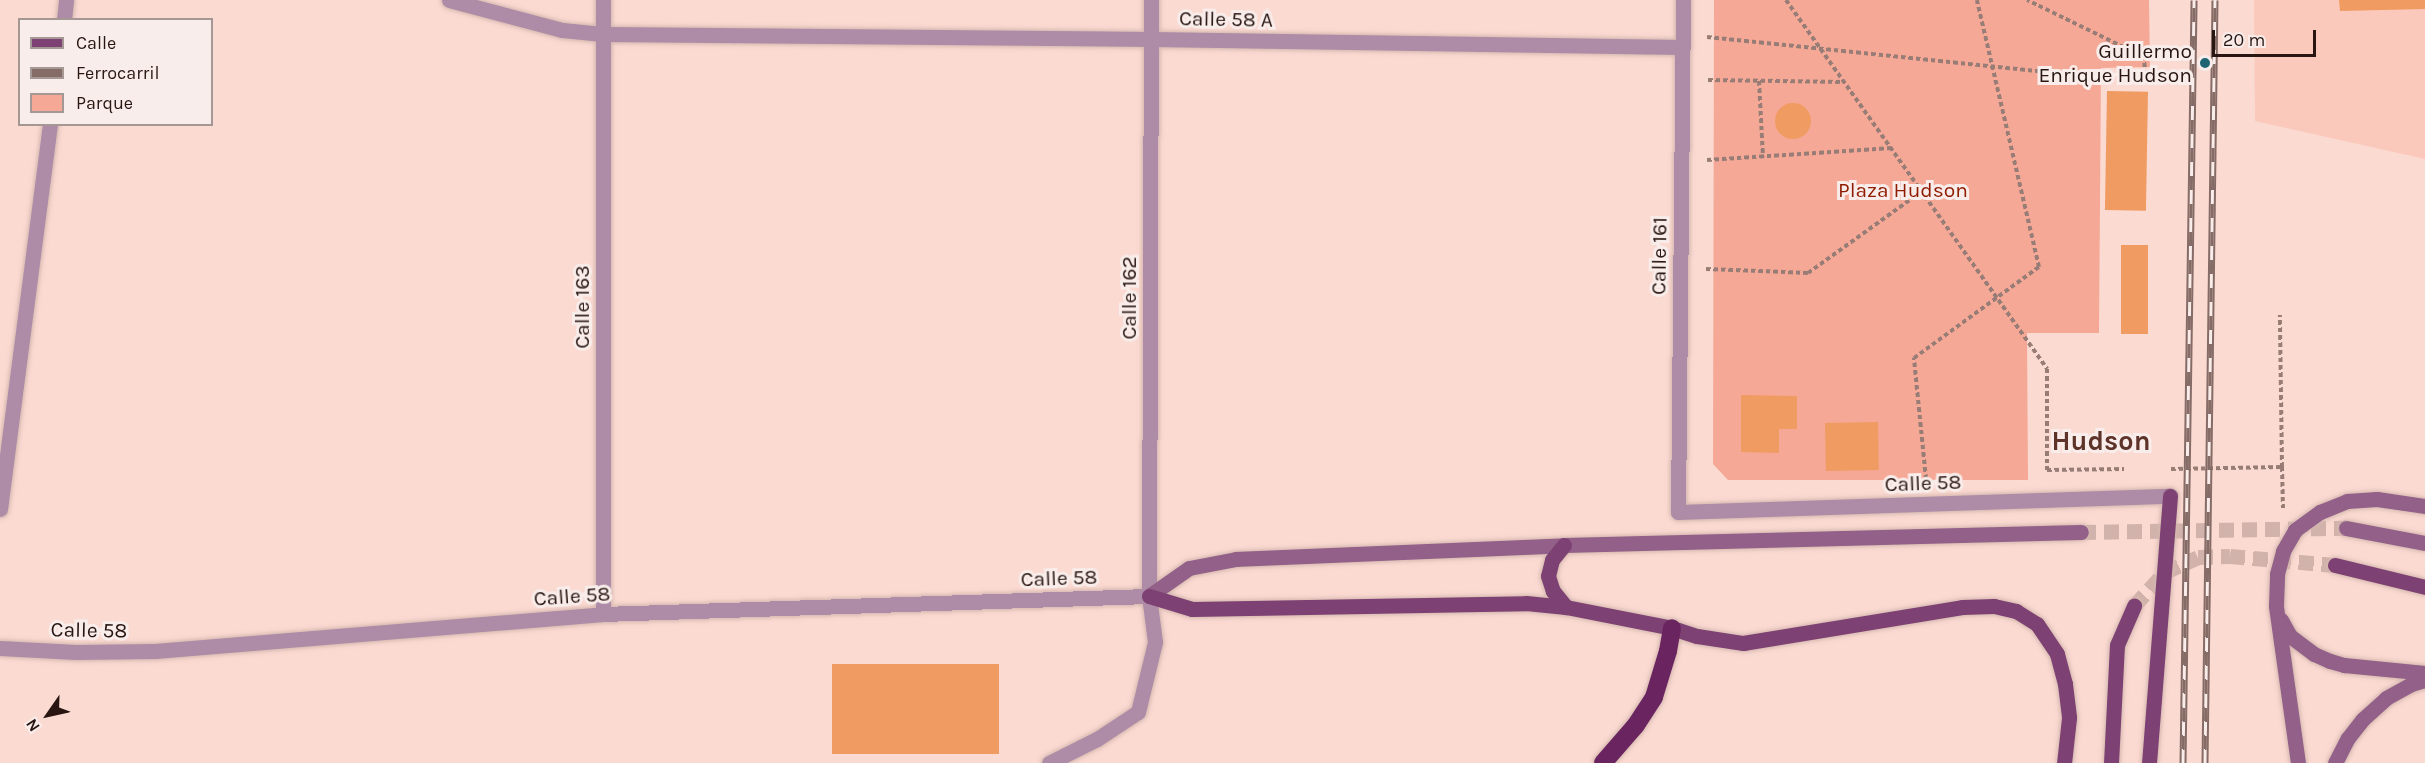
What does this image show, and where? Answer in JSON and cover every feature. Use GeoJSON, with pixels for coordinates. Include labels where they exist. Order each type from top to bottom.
{"type":"FeatureCollection","features":[{"type":"Feature","properties":{"kind":"highway"},"geometry":{"type":"LineString","coordinates":[[1603,763],[1636,725],[1654,697],[1668,651],[1672,628]]}},
{"type":"Feature","properties":{"kind":"main road"},"geometry":{"type":"LineString","coordinates":[[2148,763],[2170,496]]}},
{"type":"Feature","properties":{"kind":"main road"},"geometry":{"type":"LineString","coordinates":[[2298,763],[2276,606],[2277,574],[2283,550],[2295,530],[2320,512],[2347,501],[2378,499],[2425,506]]}},
{"type":"Feature","properties":{"kind":"main road"},"geometry":{"type":"LineString","coordinates":[[2346,528],[2425,543]]}},
{"type":"Feature","properties":{"kind":"main road"},"geometry":{"type":"LineString","coordinates":[[1149,596],[1189,568],[1236,559],[1564,545],[2081,532]]}},
{"type":"Feature","properties":{"kind":"main road"},"geometry":{"type":"LineString","coordinates":[[1564,545],[1552,560],[1548,576],[1553,591],[1566,608]]}},
{"type":"Feature","properties":{"kind":"main road"},"geometry":{"type":"LineString","coordinates":[[2335,565],[2425,587]]}},
{"type":"Feature","properties":{"kind":"main road"},"geometry":{"type":"LineString","coordinates":[[1149,596],[1192,609],[1526,603],[1566,608],[1672,628],[1697,636],[1743,642],[1962,607],[1994,606],[2016,611],[2037,624],[2057,654],[2065,684],[2068,718],[2064,763]]}},
{"type":"Feature","properties":{"kind":"main road"},"geometry":{"type":"LineString","coordinates":[[2112,763],[2116,645],[2134,606]]}},
{"type":"Feature","properties":{"kind":"main road"},"geometry":{"type":"LineString","coordinates":[[2276,606],[2290,636],[2314,654],[2344,665],[2425,673]]}},
{"type":"Feature","properties":{"kind":"main road"},"geometry":{"type":"LineString","coordinates":[[2335,763],[2348,738],[2363,719],[2386,698],[2411,684],[2425,680]]}},
{"type":"Feature","properties":{"kind":"street"},"geometry":{"type":"LineString","coordinates":[[64,18],[66,0]]}},
{"type":"Feature","properties":{"kind":"street","name":"Calle 58 A"},"geometry":{"type":"LineString","coordinates":[[449,0],[562,30],[603,34],[1683,41]]}},
{"type":"Feature","properties":{"kind":"street","name":"Calle 163"},"geometry":{"type":"LineString","coordinates":[[603,0],[603,614]]}},
{"type":"Feature","properties":{"kind":"street","name":"Calle 162"},"geometry":{"type":"LineString","coordinates":[[1049,763],[1096,739],[1138,712],[1155,642],[1149,596],[1151,0]]}},
{"type":"Feature","properties":{"kind":"street","name":"Calle 161"},"geometry":{"type":"LineString","coordinates":[[1678,512],[1683,0]]}},
{"type":"Feature","properties":{"kind":"street"},"geometry":{"type":"LineString","coordinates":[[0,509],[50,126]]}},
{"type":"Feature","properties":{"kind":"street","name":"Calle 58"},"geometry":{"type":"LineString","coordinates":[[1678,512],[2170,496]]}},
{"type":"Feature","properties":{"kind":"street","name":"Calle 58"},"geometry":{"type":"LineString","coordinates":[[0,648],[76,652],[155,651],[603,614],[1149,596]]}},
{"type":"Feature","properties":{"kind":"path"},"geometry":{"type":"LineString","coordinates":[[1786,0],[2047,369],[2047,470],[2129,469]]}},
{"type":"Feature","properties":{"kind":"path"},"geometry":{"type":"LineString","coordinates":[[1928,504],[1914,358],[2039,267],[1977,0]]}},
{"type":"Feature","properties":{"kind":"path"},"geometry":{"type":"LineString","coordinates":[[1683,41],[1820,49],[2146,82],[2144,57],[2027,0]]}},
{"type":"Feature","properties":{"kind":"path"},"geometry":{"type":"LineString","coordinates":[[1682,80],[1845,82]]}},
{"type":"Feature","properties":{"kind":"path"},"geometry":{"type":"LineString","coordinates":[[1759,81],[1763,156]]}},
{"type":"Feature","properties":{"kind":"path"},"geometry":{"type":"LineString","coordinates":[[1682,162],[1892,148]]}},
{"type":"Feature","properties":{"kind":"path"},"geometry":{"type":"LineString","coordinates":[[1680,268],[1808,273],[1922,191]]}},
{"type":"Feature","properties":{"kind":"path"},"geometry":{"type":"LineString","coordinates":[[2164,469],[2282,467],[2280,315]]}},
{"type":"Feature","properties":{"kind":"shaded area"},"geometry":{"type":"Polygon","coordinates":[[[2254,0],[2425,0],[2425,159],[2255,121],[2254,0]]]}},
{"type":"Feature","properties":{"kind":"green space","name":"Plaza Hudson"},"geometry":{"type":"Polygon","coordinates":[[[1714,0],[2149,0],[2150,67],[2101,68],[2099,333],[2027,333],[2028,480],[1728,480],[1713,464],[1714,0]]]}},
{"type":"Feature","properties":{"kind":"building"},"geometry":{"type":"Polygon","coordinates":[[[2339,0],[2425,0],[2425,9],[2340,11],[2339,0]]]}},
{"type":"Feature","properties":{"kind":"building"},"geometry":{"type":"Polygon","coordinates":[[[2107,91],[2148,92],[2146,211],[2105,210],[2107,91]]]}},
{"type":"Feature","properties":{"kind":"building"},"geometry":{"type":"Polygon","coordinates":[[[1793,103],[1806,108],[1811,121],[1806,134],[1793,139],[1780,134],[1775,121],[1780,108],[1793,103]]]}},
{"type":"Feature","properties":{"kind":"building"},"geometry":{"type":"Polygon","coordinates":[[[2121,245],[2148,245],[2148,334],[2121,334],[2121,245]]]}},
{"type":"Feature","properties":{"kind":"building"},"geometry":{"type":"Polygon","coordinates":[[[1741,395],[1797,396],[1797,429],[1779,429],[1779,453],[1741,452],[1741,395]]]}},
{"type":"Feature","properties":{"kind":"building"},"geometry":{"type":"Polygon","coordinates":[[[1878,422],[1879,470],[1826,471],[1825,423],[1878,422]]]}},
{"type":"Feature","properties":{"kind":"building"},"geometry":{"type":"Polygon","coordinates":[[[832,664],[999,664],[999,754],[832,754],[832,664]]]}},
{"type":"Feature","properties":{"kind":"tunnel"},"geometry":{"type":"LineString","coordinates":[[2081,532],[2346,528]]}},
{"type":"Feature","properties":{"kind":"tunnel"},"geometry":{"type":"LineString","coordinates":[[2134,606],[2165,572],[2198,557],[2230,556],[2335,565]]}},
{"type":"Feature","properties":{"kind":"railway"},"geometry":{"type":"LineString","coordinates":[[2183,763],[2194,0]]}},
{"type":"Feature","properties":{"kind":"railway"},"geometry":{"type":"LineString","coordinates":[[2205,763],[2215,0]]}},
{"type":"Feature","properties":{"kind":"place","name":"Guillermo Enrique Hudson"},"geometry":{"type":"Point","coordinates":[2205,63]}},
{"type":"Feature","properties":{"kind":"district","name":"Hudson"},"geometry":{"type":"Point","coordinates":[2101,442]}}]}
